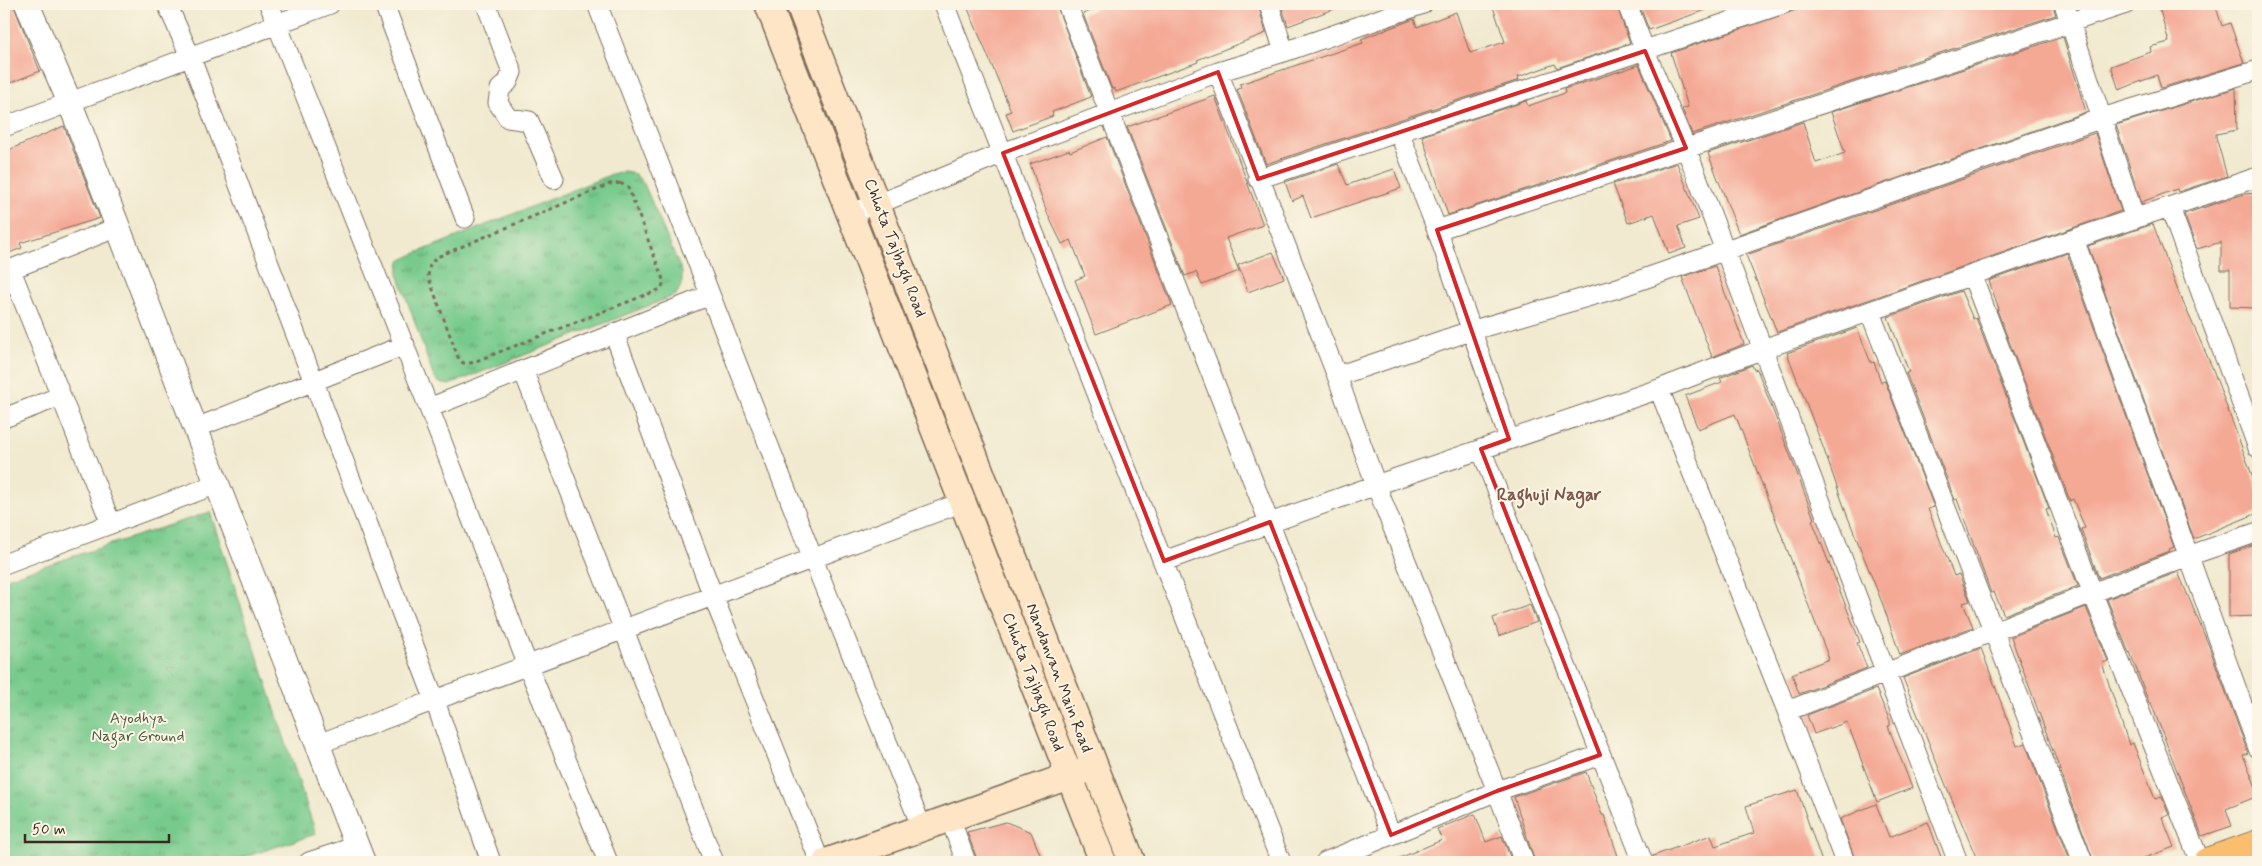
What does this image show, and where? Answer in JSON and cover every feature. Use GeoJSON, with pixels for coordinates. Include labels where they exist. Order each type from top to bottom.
{"type":"FeatureCollection","features":[{"type":"Feature","properties":{"kind":"main road","name":"Chhota Tajbagh Road"},"geometry":{"type":"LineString","coordinates":[[768,4],[963,502],[1082,772],[1103,862]]}},
{"type":"Feature","properties":{"kind":"main road","name":"Chhota Tajbagh Road"},"geometry":{"type":"LineString","coordinates":[[799,4],[878,204],[988,493]]}},
{"type":"Feature","properties":{"kind":"main road","name":"Nandanvan Main Road"},"geometry":{"type":"LineString","coordinates":[[988,493],[1082,772],[1132,862]]}},
{"type":"Feature","properties":{"kind":"main road"},"geometry":{"type":"LineString","coordinates":[[826,862],[1082,772]]}},
{"type":"Feature","properties":{"kind":"main road"},"geometry":{"type":"LineString","coordinates":[[2208,862],[2258,844]]}},
{"type":"Feature","properties":{"kind":"street"},"geometry":{"type":"LineString","coordinates":[[27,4],[70,103],[360,854],[310,862]]}},
{"type":"Feature","properties":{"kind":"street"},"geometry":{"type":"LineString","coordinates":[[167,4],[190,56],[312,382],[435,701],[491,862]]}},
{"type":"Feature","properties":{"kind":"street"},"geometry":{"type":"LineString","coordinates":[[269,4],[405,345],[528,666],[608,862]]}},
{"type":"Feature","properties":{"kind":"street"},"geometry":{"type":"LineString","coordinates":[[4,127],[330,4]]}},
{"type":"Feature","properties":{"kind":"street"},"geometry":{"type":"LineString","coordinates":[[384,4],[465,218]]}},
{"type":"Feature","properties":{"kind":"street"},"geometry":{"type":"LineString","coordinates":[[486,4],[512,72],[508,82],[500,89],[498,104],[508,118],[529,120],[554,179]]}},
{"type":"Feature","properties":{"kind":"street"},"geometry":{"type":"LineString","coordinates":[[597,4],[813,558],[922,828]]}},
{"type":"Feature","properties":{"kind":"street"},"geometry":{"type":"LineString","coordinates":[[944,4],[1281,862]]}},
{"type":"Feature","properties":{"kind":"street"},"geometry":{"type":"LineString","coordinates":[[1067,4],[1391,836]]}},
{"type":"Feature","properties":{"kind":"street"},"geometry":{"type":"LineString","coordinates":[[1269,4],[1284,52]]}},
{"type":"Feature","properties":{"kind":"street"},"geometry":{"type":"LineString","coordinates":[[850,213],[878,204],[1003,153],[1218,72],[1284,52],[1423,4]]}},
{"type":"Feature","properties":{"kind":"street"},"geometry":{"type":"LineString","coordinates":[[1627,4],[1686,148],[1958,862]]}},
{"type":"Feature","properties":{"kind":"street"},"geometry":{"type":"LineString","coordinates":[[1258,179],[1783,4]]}},
{"type":"Feature","properties":{"kind":"street"},"geometry":{"type":"LineString","coordinates":[[2064,4],[2135,219]]}},
{"type":"Feature","properties":{"kind":"street"},"geometry":{"type":"LineString","coordinates":[[1437,230],[2126,4]]}},
{"type":"Feature","properties":{"kind":"street"},"geometry":{"type":"LineString","coordinates":[[1336,376],[1470,331],[1615,289],[2102,118],[2258,70]]}},
{"type":"Feature","properties":{"kind":"street"},"geometry":{"type":"LineString","coordinates":[[1218,72],[1336,376],[1376,485],[1524,862]]}},
{"type":"Feature","properties":{"kind":"street"},"geometry":{"type":"LineString","coordinates":[[1399,132],[1437,230],[1470,331],[1510,439]]}},
{"type":"Feature","properties":{"kind":"street"},"geometry":{"type":"LineString","coordinates":[[1164,561],[1376,485],[1659,389],[1763,349],[2074,238],[2170,208],[2258,177]]}},
{"type":"Feature","properties":{"kind":"street"},"geometry":{"type":"LineString","coordinates":[[2170,208],[2258,448]]}},
{"type":"Feature","properties":{"kind":"street"},"geometry":{"type":"LineString","coordinates":[[110,524],[61,396],[7,271],[118,228]]}},
{"type":"Feature","properties":{"kind":"street"},"geometry":{"type":"LineString","coordinates":[[2074,238],[2258,748]]}},
{"type":"Feature","properties":{"kind":"street"},"geometry":{"type":"LineString","coordinates":[[1972,275],[2093,594],[2200,862]]}},
{"type":"Feature","properties":{"kind":"street"},"geometry":{"type":"LineString","coordinates":[[429,408],[710,295]]}},
{"type":"Feature","properties":{"kind":"street"},"geometry":{"type":"LineString","coordinates":[[1870,312],[2082,862]]}},
{"type":"Feature","properties":{"kind":"street"},"geometry":{"type":"LineString","coordinates":[[614,333],[713,596],[820,862]]}},
{"type":"Feature","properties":{"kind":"street"},"geometry":{"type":"LineString","coordinates":[[196,428],[405,345]]}},
{"type":"Feature","properties":{"kind":"street"},"geometry":{"type":"LineString","coordinates":[[523,370],[714,862]]}},
{"type":"Feature","properties":{"kind":"street"},"geometry":{"type":"LineString","coordinates":[[1659,389],[1845,862]]}},
{"type":"Feature","properties":{"kind":"street"},"geometry":{"type":"LineString","coordinates":[[4,418],[61,396]]}},
{"type":"Feature","properties":{"kind":"street"},"geometry":{"type":"LineString","coordinates":[[1481,449],[1643,862]]}},
{"type":"Feature","properties":{"kind":"street"},"geometry":{"type":"LineString","coordinates":[[4,564],[217,484]]}},
{"type":"Feature","properties":{"kind":"street"},"geometry":{"type":"LineString","coordinates":[[318,744],[963,502]]}},
{"type":"Feature","properties":{"kind":"street"},"geometry":{"type":"LineString","coordinates":[[1787,711],[2188,556],[2258,532]]}},
{"type":"Feature","properties":{"kind":"street"},"geometry":{"type":"LineString","coordinates":[[1337,860],[1497,791],[1600,755]]}},
{"type":"Feature","properties":{"kind":"street"},"geometry":{"type":"LineString","coordinates":[[950,818],[966,862]]}},
{"type":"Feature","properties":{"kind":"path"},"geometry":{"type":"LineString","coordinates":[[620,183],[628,187],[664,282],[661,289],[471,363],[463,363],[458,357],[428,276],[430,264],[438,257],[610,184],[620,183]]}},
{"type":"Feature","properties":{"kind":"highlighted area"},"geometry":{"type":"Polygon","coordinates":[[[1645,51],[1686,148],[1437,230],[1509,439],[1481,449],[1600,755],[1497,791],[1391,835],[1270,522],[1164,561],[1003,153],[1218,72],[1258,179],[1645,51]]]}},
{"type":"Feature","properties":{"kind":"green space"},"geometry":{"type":"Polygon","coordinates":[[[624,172],[635,174],[644,184],[682,272],[682,284],[676,295],[449,385],[440,383],[434,378],[398,274],[400,261],[610,175],[624,172]]]}},
{"type":"Feature","properties":{"kind":"green space","name":"Ayodhya Nagar Ground"},"geometry":{"type":"Polygon","coordinates":[[[210,512],[316,834],[229,862],[4,862],[4,579],[210,512]]]}},
{"type":"Feature","properties":{"kind":"building"},"geometry":{"type":"Polygon","coordinates":[[[4,4],[13,4],[40,71],[10,83],[4,67],[4,4]]]}},
{"type":"Feature","properties":{"kind":"building"},"geometry":{"type":"Polygon","coordinates":[[[966,4],[1056,4],[1091,97],[1052,112],[1053,116],[1013,131],[1006,113],[1011,111],[966,4]]]}},
{"type":"Feature","properties":{"kind":"building"},"geometry":{"type":"Polygon","coordinates":[[[1108,4],[1258,4],[1266,33],[1197,60],[1198,62],[1116,92],[1114,88],[1112,89],[1083,14],[1108,4]]]}},
{"type":"Feature","properties":{"kind":"building"},"geometry":{"type":"Polygon","coordinates":[[[1281,4],[1342,4],[1342,6],[1288,26],[1281,4]]]}},
{"type":"Feature","properties":{"kind":"building"},"geometry":{"type":"Polygon","coordinates":[[[1492,4],[1616,4],[1630,43],[1557,68],[1555,64],[1518,77],[1519,80],[1266,164],[1237,89],[1241,88],[1240,84],[1363,43],[1361,39],[1414,19],[1417,27],[1456,12],[1470,53],[1505,42],[1492,4]]]}},
{"type":"Feature","properties":{"kind":"building"},"geometry":{"type":"Polygon","coordinates":[[[1639,4],[1716,4],[1717,6],[1649,30],[1639,4]]]}},
{"type":"Feature","properties":{"kind":"building"},"geometry":{"type":"Polygon","coordinates":[[[1814,4],[2052,4],[2056,15],[1692,134],[1682,109],[1688,107],[1671,53],[1814,4]]]}},
{"type":"Feature","properties":{"kind":"building"},"geometry":{"type":"Polygon","coordinates":[[[2158,4],[2215,4],[2222,26],[2230,23],[2244,63],[2161,88],[2157,75],[2119,90],[2111,66],[2151,52],[2150,47],[2169,42],[2158,4]]]}},
{"type":"Feature","properties":{"kind":"building"},"geometry":{"type":"Polygon","coordinates":[[[2063,37],[2086,112],[1739,234],[1708,153],[1803,122],[1816,163],[1845,153],[1831,112],[2063,37]]]}},
{"type":"Feature","properties":{"kind":"building"},"geometry":{"type":"Polygon","coordinates":[[[1639,65],[1671,141],[1448,215],[1422,136],[1526,101],[1528,106],[1565,93],[1564,89],[1639,65]]]}},
{"type":"Feature","properties":{"kind":"building"},"geometry":{"type":"Polygon","coordinates":[[[2236,88],[2237,130],[2216,134],[2227,176],[2178,192],[2177,189],[2144,201],[2145,203],[2142,204],[2116,125],[2236,88]]]}},
{"type":"Feature","properties":{"kind":"building"},"geometry":{"type":"Polygon","coordinates":[[[1215,96],[1263,225],[1226,238],[1239,271],[1202,285],[1196,272],[1185,276],[1127,127],[1215,96]]]}},
{"type":"Feature","properties":{"kind":"building"},"geometry":{"type":"Polygon","coordinates":[[[64,126],[100,218],[20,243],[22,248],[4,255],[4,152],[64,126]]]}},
{"type":"Feature","properties":{"kind":"building"},"geometry":{"type":"Polygon","coordinates":[[[2095,133],[2121,211],[1777,332],[1746,255],[2095,133]]]}},
{"type":"Feature","properties":{"kind":"building"},"geometry":{"type":"Polygon","coordinates":[[[1107,137],[1172,305],[1096,334],[1075,280],[1085,276],[1071,240],[1062,244],[1048,215],[1030,164],[1069,150],[1070,152],[1107,137]]]}},
{"type":"Feature","properties":{"kind":"building"},"geometry":{"type":"Polygon","coordinates":[[[1677,163],[1699,219],[1678,226],[1686,248],[1669,254],[1654,214],[1628,223],[1613,184],[1677,163]]]}},
{"type":"Feature","properties":{"kind":"building"},"geometry":{"type":"Polygon","coordinates":[[[1338,164],[1347,185],[1394,169],[1401,188],[1311,218],[1303,196],[1292,201],[1285,182],[1338,164]]]}},
{"type":"Feature","properties":{"kind":"building"},"geometry":{"type":"Polygon","coordinates":[[[2258,193],[2258,308],[2230,307],[2230,270],[2221,270],[2221,242],[2197,249],[2184,214],[2244,194],[2258,193]]]}},
{"type":"Feature","properties":{"kind":"building"},"geometry":{"type":"Polygon","coordinates":[[[2153,224],[2178,291],[2212,367],[2258,491],[2258,513],[2194,539],[2088,246],[2153,224]]]}},
{"type":"Feature","properties":{"kind":"building"},"geometry":{"type":"Polygon","coordinates":[[[1273,252],[1284,278],[1248,292],[1238,265],[1273,252]]]}},
{"type":"Feature","properties":{"kind":"building"},"geometry":{"type":"Polygon","coordinates":[[[2067,253],[2174,547],[2169,549],[2170,551],[2099,578],[2081,529],[2085,528],[2073,499],[2070,501],[1997,310],[1999,309],[1989,281],[2067,253]]]}},
{"type":"Feature","properties":{"kind":"building"},"geometry":{"type":"Polygon","coordinates":[[[1715,266],[1744,344],[1712,357],[1682,277],[1715,266]]]}},
{"type":"Feature","properties":{"kind":"building"},"geometry":{"type":"Polygon","coordinates":[[[1961,291],[1973,319],[1976,318],[2049,508],[2046,509],[2056,538],[2059,537],[2078,586],[2004,615],[1994,592],[1991,593],[1957,499],[1955,500],[1906,373],[1909,372],[1888,317],[1961,291]]]}},
{"type":"Feature","properties":{"kind":"building"},"geometry":{"type":"Polygon","coordinates":[[[1857,328],[1871,363],[1874,362],[1881,382],[1885,381],[1934,507],[1928,509],[1954,576],[1959,574],[1970,601],[1963,603],[1973,627],[1900,655],[1883,605],[1847,515],[1787,353],[1857,328]]]}},
{"type":"Feature","properties":{"kind":"building"},"geometry":{"type":"Polygon","coordinates":[[[1752,365],[1754,370],[1757,369],[1797,473],[1814,519],[1812,520],[1860,642],[1857,643],[1867,668],[1799,694],[1792,674],[1829,659],[1800,583],[1735,414],[1698,429],[1685,396],[1722,382],[1720,378],[1752,365]]]}},
{"type":"Feature","properties":{"kind":"building"},"geometry":{"type":"Polygon","coordinates":[[[2258,544],[2258,616],[2229,617],[2229,554],[2258,544]]]}},
{"type":"Feature","properties":{"kind":"building"},"geometry":{"type":"Polygon","coordinates":[[[2178,572],[2209,646],[2248,753],[2243,755],[2258,792],[2258,796],[2226,809],[2232,826],[2202,836],[2151,703],[2149,703],[2107,599],[2178,572]]]}},
{"type":"Feature","properties":{"kind":"building"},"geometry":{"type":"Polygon","coordinates":[[[1530,605],[1537,622],[1499,636],[1493,618],[1530,605]]]}},
{"type":"Feature","properties":{"kind":"building"},"geometry":{"type":"Polygon","coordinates":[[[2086,607],[2108,661],[2102,663],[2129,745],[2133,743],[2155,799],[2162,797],[2169,815],[2162,817],[2174,847],[2133,862],[2094,862],[2011,637],[2086,607]]]}},
{"type":"Feature","properties":{"kind":"building"},"geometry":{"type":"Polygon","coordinates":[[[1981,648],[2017,746],[2025,743],[2071,862],[1978,862],[1903,678],[1981,648]]]}},
{"type":"Feature","properties":{"kind":"building"},"geometry":{"type":"Polygon","coordinates":[[[1876,689],[1890,721],[1890,726],[1888,726],[1912,788],[1877,802],[1847,722],[1814,734],[1807,715],[1876,689]]]}},
{"type":"Feature","properties":{"kind":"building"},"geometry":{"type":"Polygon","coordinates":[[[1586,772],[1602,815],[1604,815],[1620,862],[1535,862],[1514,797],[1586,772]]]}},
{"type":"Feature","properties":{"kind":"building"},"geometry":{"type":"Polygon","coordinates":[[[1797,790],[1822,862],[1654,862],[1653,856],[1711,835],[1715,846],[1754,833],[1746,806],[1797,790]]]}},
{"type":"Feature","properties":{"kind":"building"},"geometry":{"type":"Polygon","coordinates":[[[1876,804],[1889,837],[1928,822],[1943,862],[1856,862],[1840,819],[1876,804]]]}},
{"type":"Feature","properties":{"kind":"building"},"geometry":{"type":"Polygon","coordinates":[[[1475,814],[1486,842],[1502,836],[1512,862],[1390,862],[1442,840],[1437,829],[1475,814]]]}},
{"type":"Feature","properties":{"kind":"building"},"geometry":{"type":"Polygon","coordinates":[[[1006,822],[1031,832],[1043,862],[978,862],[967,832],[1006,822]]]}},
{"type":"Feature","properties":{"kind":"district","name":"Raghuji Nagar"},"geometry":{"type":"Point","coordinates":[1549,495]}}]}
